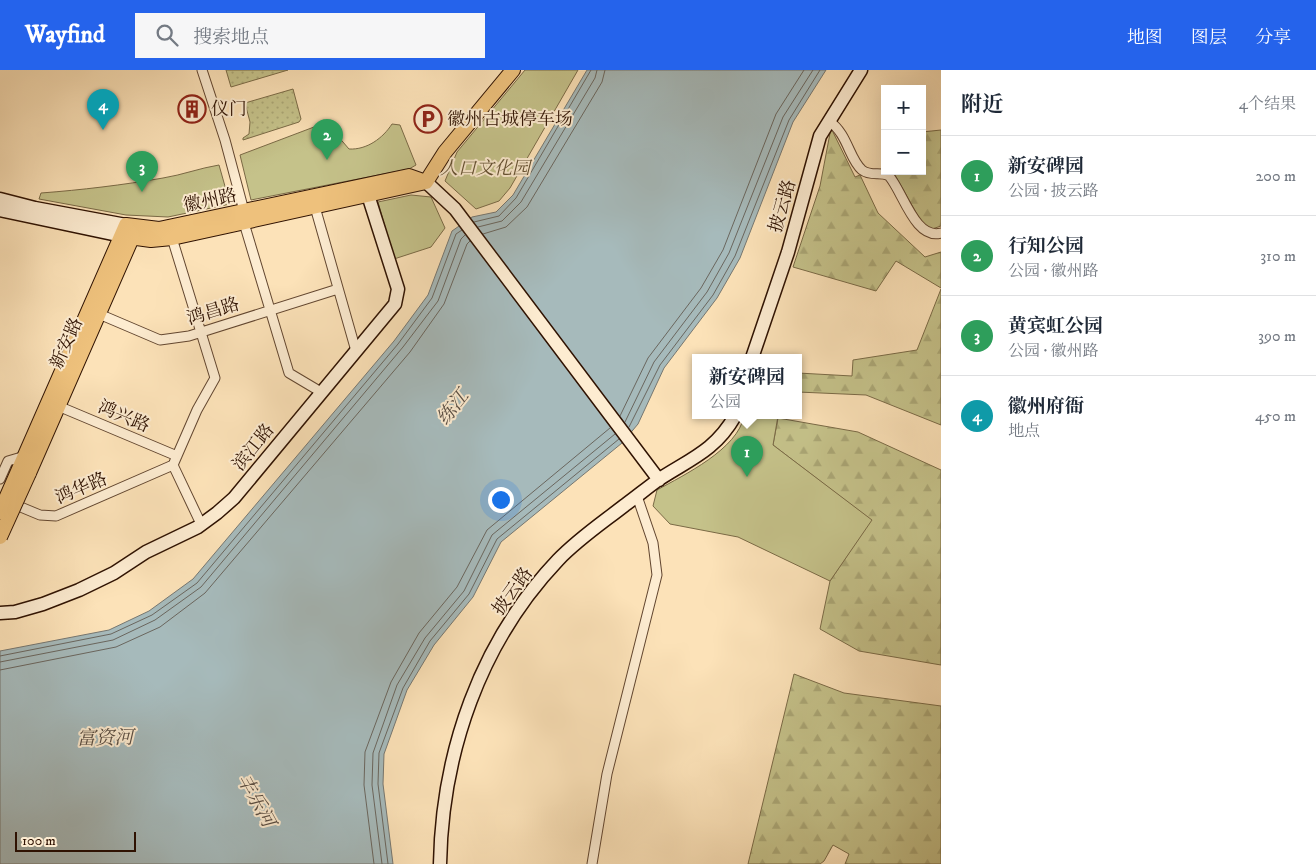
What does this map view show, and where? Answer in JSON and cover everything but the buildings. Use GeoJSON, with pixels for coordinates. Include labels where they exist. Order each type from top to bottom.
{"type":"FeatureCollection","features":[{"type":"Feature","properties":{"kind":"main road"},"geometry":{"type":"LineString","coordinates":[[426,182],[445,152],[513,70]]}},
{"type":"Feature","properties":{"kind":"main road","name":"徽州路"},"geometry":{"type":"LineString","coordinates":[[129,231],[151,240],[172,238],[244,217],[410,176],[426,182]]}},
{"type":"Feature","properties":{"kind":"main road","name":"徽州路"},"geometry":{"type":"LineString","coordinates":[[129,231],[159,229],[315,207],[426,182]]}},
{"type":"Feature","properties":{"kind":"main road","name":"新安路"},"geometry":{"type":"LineString","coordinates":[[24,466],[58,406],[99,314],[129,231]]}},
{"type":"Feature","properties":{"kind":"main road","name":"新安路"},"geometry":{"type":"LineString","coordinates":[[24,466],[129,231]]}},
{"type":"Feature","properties":{"kind":"main road"},"geometry":{"type":"LineString","coordinates":[[0,512],[24,466]]}},
{"type":"Feature","properties":{"kind":"main road"},"geometry":{"type":"LineString","coordinates":[[0,537],[24,466]]}},
{"type":"Feature","properties":{"kind":"street"},"geometry":{"type":"LineString","coordinates":[[202,70],[225,140],[244,217],[289,373],[321,392]]}},
{"type":"Feature","properties":{"kind":"street","name":"披云路"},"geometry":{"type":"LineString","coordinates":[[753,354],[788,252],[818,144],[829,121],[861,70]]}},
{"type":"Feature","properties":{"kind":"street"},"geometry":{"type":"LineString","coordinates":[[829,121],[842,134],[860,169],[869,174],[884,173],[889,176],[922,230],[933,234],[941,233]]}},
{"type":"Feature","properties":{"kind":"street"},"geometry":{"type":"LineString","coordinates":[[426,182],[455,209],[655,476]]}},
{"type":"Feature","properties":{"kind":"street","name":"滨江路"},"geometry":{"type":"LineString","coordinates":[[0,613],[43,604],[79,590],[201,524],[234,498],[395,304],[398,289],[368,195]]}},
{"type":"Feature","properties":{"kind":"street","name":"徽州路"},"geometry":{"type":"LineString","coordinates":[[0,199],[129,231]]}},
{"type":"Feature","properties":{"kind":"street"},"geometry":{"type":"LineString","coordinates":[[315,207],[356,351]]}},
{"type":"Feature","properties":{"kind":"street","name":"徽州路"},"geometry":{"type":"LineString","coordinates":[[0,210],[129,231]]}},
{"type":"Feature","properties":{"kind":"street"},"geometry":{"type":"LineString","coordinates":[[172,238],[215,378],[197,410],[173,465],[201,524]]}},
{"type":"Feature","properties":{"kind":"street","name":"鸿昌路"},"geometry":{"type":"LineString","coordinates":[[99,314],[160,340],[178,338],[338,289]]}},
{"type":"Feature","properties":{"kind":"street","name":"鸿兴路"},"geometry":{"type":"LineString","coordinates":[[58,406],[177,456]]}},
{"type":"Feature","properties":{"kind":"street","name":"披云路"},"geometry":{"type":"LineString","coordinates":[[440,864],[444,799],[453,757],[467,708],[488,660],[514,616],[558,560],[587,534],[637,496],[655,476],[710,448],[725,432],[733,419]]}},
{"type":"Feature","properties":{"kind":"street"},"geometry":{"type":"LineString","coordinates":[[0,480],[8,461],[24,466]]}},
{"type":"Feature","properties":{"kind":"street","name":"鸿华路"},"geometry":{"type":"LineString","coordinates":[[0,498],[40,515],[56,516],[173,465]]}},
{"type":"Feature","properties":{"kind":"street"},"geometry":{"type":"LineString","coordinates":[[592,864],[607,774],[657,575],[653,542],[637,496]]}},
{"type":"Feature","properties":{"kind":"green space"},"geometry":{"type":"Polygon","coordinates":[[[226,70],[288,70],[231,87],[226,70]]]}},
{"type":"Feature","properties":{"kind":"green space","name":"人口文化园"},"geometry":{"type":"Polygon","coordinates":[[[525,70],[578,70],[510,188],[499,201],[476,209],[445,181],[457,152],[525,70]]]}},
{"type":"Feature","properties":{"kind":"green space"},"geometry":{"type":"Polygon","coordinates":[[[293,89],[301,119],[299,122],[243,140],[249,134],[250,122],[245,103],[293,89]]]}},
{"type":"Feature","properties":{"kind":"green space"},"geometry":{"type":"Polygon","coordinates":[[[324,120],[349,149],[368,145],[384,134],[392,124],[400,125],[416,165],[409,169],[251,200],[240,155],[314,127],[324,120]]]}},
{"type":"Feature","properties":{"kind":"green space"},"geometry":{"type":"Polygon","coordinates":[[[831,128],[855,177],[860,175],[878,213],[925,257],[941,252],[941,288],[896,261],[876,291],[793,267],[820,186],[831,128]]]}},
{"type":"Feature","properties":{"kind":"green space"},"geometry":{"type":"Polygon","coordinates":[[[941,130],[941,226],[932,229],[923,225],[895,175],[926,175],[926,132],[941,130]]]}},
{"type":"Feature","properties":{"kind":"green space"},"geometry":{"type":"Polygon","coordinates":[[[219,165],[230,204],[168,217],[126,215],[39,199],[41,193],[148,181],[219,165]]]}},
{"type":"Feature","properties":{"kind":"green space"},"geometry":{"type":"Polygon","coordinates":[[[411,195],[431,197],[445,228],[431,247],[394,259],[378,202],[411,195]]]}},
{"type":"Feature","properties":{"kind":"green space"},"geometry":{"type":"Polygon","coordinates":[[[941,289],[941,425],[866,395],[802,392],[802,373],[852,376],[853,360],[917,350],[941,289]]]}},
{"type":"Feature","properties":{"kind":"green space"},"geometry":{"type":"Polygon","coordinates":[[[743,419],[777,419],[773,445],[872,520],[830,581],[738,537],[670,524],[653,506],[657,490],[708,460],[732,439],[740,428],[743,419]]]}},
{"type":"Feature","properties":{"kind":"green space"},"geometry":{"type":"Polygon","coordinates":[[[778,419],[784,419],[858,432],[941,470],[941,665],[859,651],[820,629],[830,581],[871,520],[773,445],[778,419]]]}},
{"type":"Feature","properties":{"kind":"green space"},"geometry":{"type":"Polygon","coordinates":[[[794,674],[844,693],[941,706],[941,864],[845,864],[849,854],[833,845],[824,861],[820,864],[748,864],[794,674]]]}},
{"type":"Feature","properties":{"kind":"water"},"geometry":{"type":"Polygon","coordinates":[[[587,70],[826,70],[793,122],[740,258],[717,298],[664,368],[638,424],[622,443],[501,542],[473,597],[434,645],[407,690],[384,754],[383,784],[393,864],[0,864],[0,651],[109,630],[149,611],[193,579],[394,341],[428,295],[452,231],[472,217],[496,212],[513,195],[587,70]]]}},
{"type":"Feature","properties":{"kind":"place","name":"仪门"},"geometry":{"type":"Point","coordinates":[192,109]}},
{"type":"Feature","properties":{"kind":"place","name":"徽州古城停车场"},"geometry":{"type":"Point","coordinates":[428,119]}},
{"type":"Feature","properties":{"kind":"place","name":"徽州府衙"},"geometry":{"type":"Point","coordinates":[103,130]}},
{"type":"Feature","properties":{"kind":"place","name":"行知公园"},"geometry":{"type":"Point","coordinates":[327,160]}},
{"type":"Feature","properties":{"kind":"place","name":"黄宾虹公园"},"geometry":{"type":"Point","coordinates":[142,192]}},
{"type":"Feature","properties":{"kind":"place","name":"新安碑园"},"geometry":{"type":"Point","coordinates":[747,477]}},
{"type":"Feature","properties":{"kind":"water label","name":"练江"},"geometry":{"type":"Point","coordinates":[452,407]}},
{"type":"Feature","properties":{"kind":"water label","name":"富资河"},"geometry":{"type":"Point","coordinates":[105,737]}},
{"type":"Feature","properties":{"kind":"water label","name":"丰乐河"},"geometry":{"type":"Point","coordinates":[257,800]}}]}
